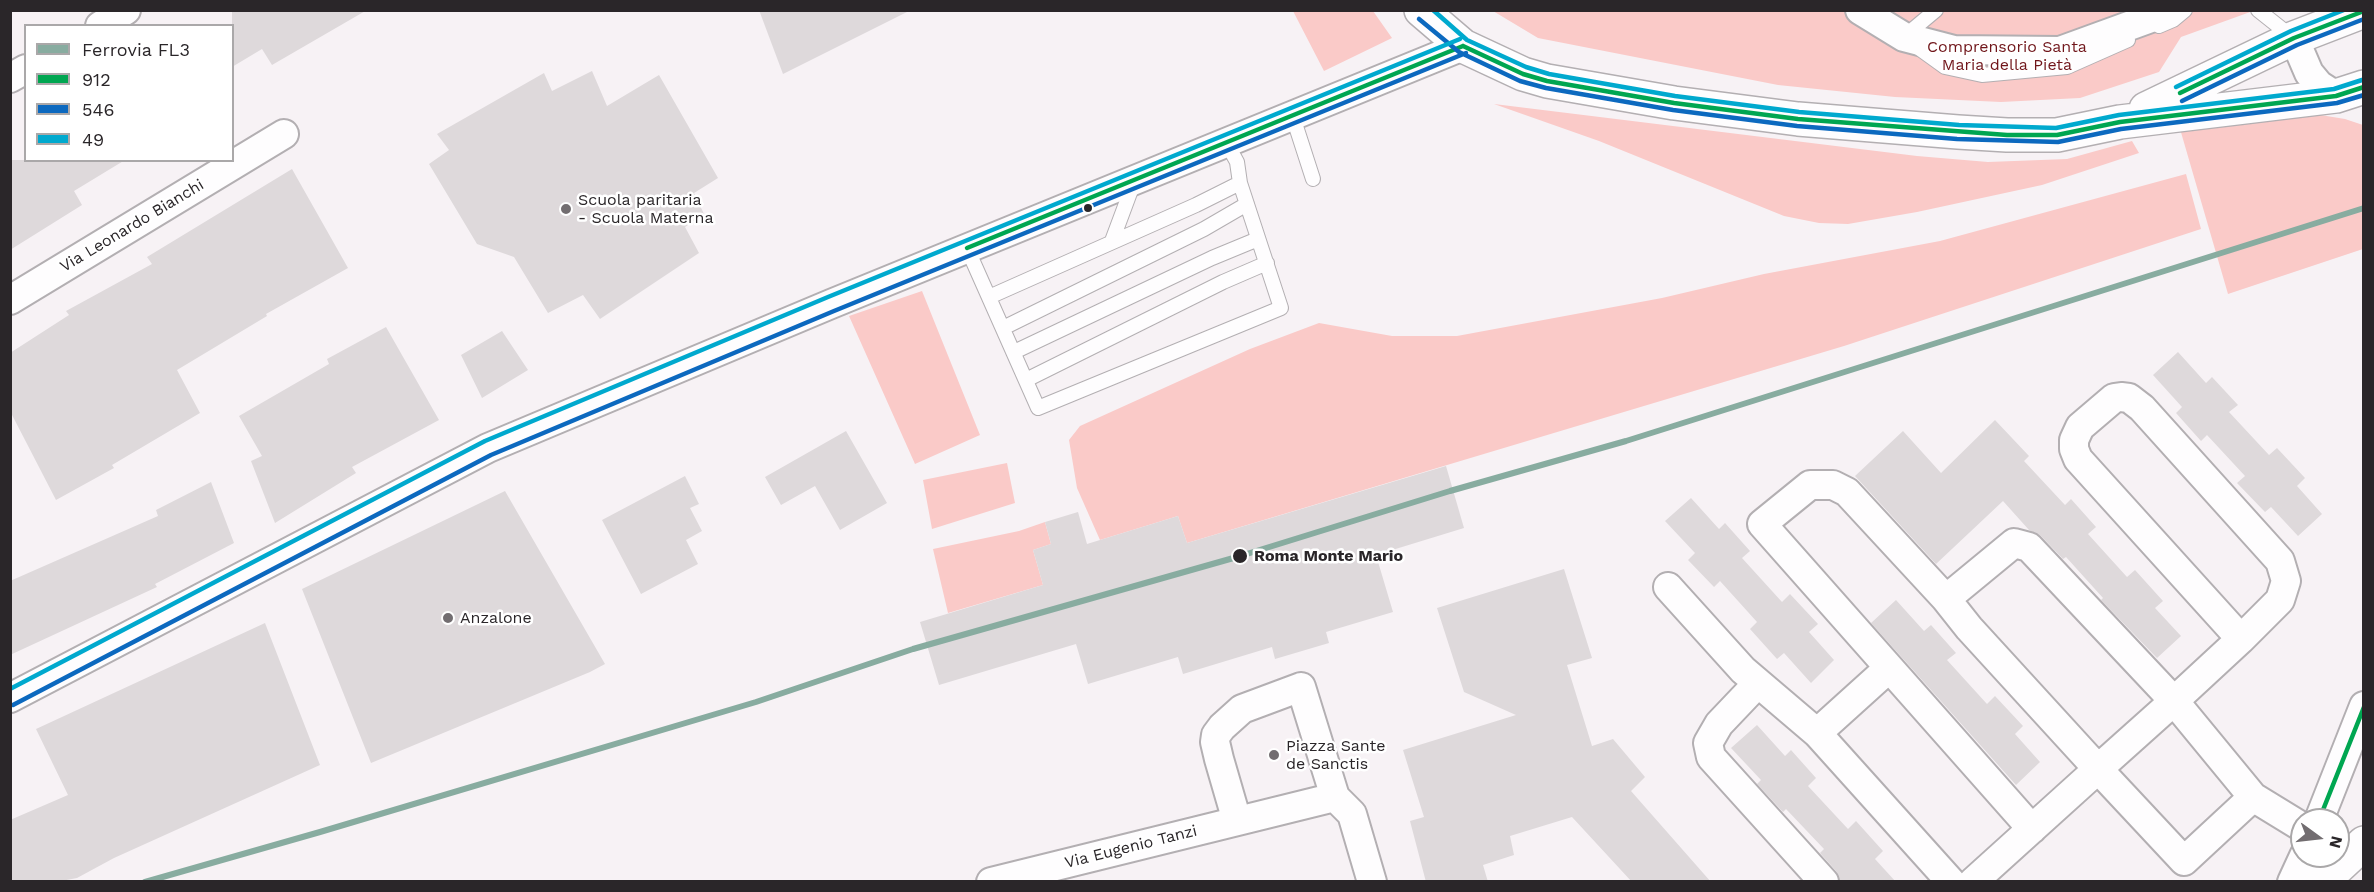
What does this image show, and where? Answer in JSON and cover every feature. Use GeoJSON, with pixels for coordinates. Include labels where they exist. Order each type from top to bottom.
{"type":"FeatureCollection","features":[{"type":"Feature","properties":{"kind":"street"},"geometry":{"type":"LineString","coordinates":[[1421,10],[1463,46],[1512,70],[1547,81],[1674,103],[1798,119],[2007,135],[2056,135],[2120,122],[2350,91]]}},
{"type":"Feature","properties":{"kind":"street"},"geometry":{"type":"LineString","coordinates":[[1860,10],[1904,37],[1954,50],[2060,51],[2159,15],[2164,10]]}},
{"type":"Feature","properties":{"kind":"street"},"geometry":{"type":"LineString","coordinates":[[2120,122],[2294,38],[2364,11]]}},
{"type":"Feature","properties":{"kind":"street"},"geometry":{"type":"LineString","coordinates":[[2294,38],[2309,73],[2319,85],[2350,91]]}},
{"type":"Feature","properties":{"kind":"street"},"geometry":{"type":"LineString","coordinates":[[10,698],[459,461],[967,248],[1134,182],[1292,114],[1463,46]]}},
{"type":"Feature","properties":{"kind":"street"},"geometry":{"type":"LineString","coordinates":[[10,78],[24,70]]}},
{"type":"Feature","properties":{"kind":"street","name":"Via Leonardo Bianchi"},"geometry":{"type":"LineString","coordinates":[[10,300],[284,134]]}},
{"type":"Feature","properties":{"kind":"street"},"geometry":{"type":"LineString","coordinates":[[1973,882],[2241,639],[2280,600],[2286,581],[2280,561],[2142,408],[2129,398],[2114,398],[2076,433],[2074,449],[2078,459],[2241,639]]}},
{"type":"Feature","properties":{"kind":"street"},"geometry":{"type":"LineString","coordinates":[[2032,829],[1762,524],[1810,485],[1833,485],[1847,492],[2191,871],[2253,797]]}},
{"type":"Feature","properties":{"kind":"street"},"geometry":{"type":"LineString","coordinates":[[1946,599],[2014,543],[2029,547],[2174,701],[2253,797],[2290,820]]}},
{"type":"Feature","properties":{"kind":"street"},"geometry":{"type":"LineString","coordinates":[[1668,587],[1743,670],[1817,733],[1951,882]]}},
{"type":"Feature","properties":{"kind":"street"},"geometry":{"type":"LineString","coordinates":[[1817,733],[1889,668]]}},
{"type":"Feature","properties":{"kind":"street"},"geometry":{"type":"LineString","coordinates":[[1758,683],[1719,724],[1708,743],[1711,757],[1824,882]]}},
{"type":"Feature","properties":{"kind":"street"},"geometry":{"type":"LineString","coordinates":[[1335,797],[1237,821],[1219,759],[1215,742],[1216,735],[1242,709],[1301,687],[1335,797],[1352,814],[1372,882]]}},
{"type":"Feature","properties":{"kind":"street"},"geometry":{"type":"LineString","coordinates":[[2324,808],[2364,706]]}},
{"type":"Feature","properties":{"kind":"street","name":"Via Eugenio Tanzi"},"geometry":{"type":"LineString","coordinates":[[991,882],[1237,821]]}},
{"type":"Feature","properties":{"kind":"street"},"geometry":{"type":"LineString","coordinates":[[2322,882],[2364,843]]}},
{"type":"Feature","properties":{"kind":"street"},"geometry":{"type":"LineString","coordinates":[[2292,882],[2298,868]]}},
{"type":"Feature","properties":{"kind":"lane"},"geometry":{"type":"LineString","coordinates":[[1936,10],[1904,37],[1945,68],[1982,75],[2067,68],[2173,20],[2185,10]]}},
{"type":"Feature","properties":{"kind":"lane"},"geometry":{"type":"LineString","coordinates":[[2259,10],[2294,38]]}},
{"type":"Feature","properties":{"kind":"lane"},"geometry":{"type":"LineString","coordinates":[[1292,114],[1313,179]]}},
{"type":"Feature","properties":{"kind":"lane"},"geometry":{"type":"LineString","coordinates":[[967,248],[1038,408],[1281,308],[1240,183],[1237,162],[1226,142]]}},
{"type":"Feature","properties":{"kind":"lane"},"geometry":{"type":"LineString","coordinates":[[1112,241],[1134,182]]}},
{"type":"Feature","properties":{"kind":"lane"},"geometry":{"type":"LineString","coordinates":[[989,297],[1196,206],[1240,183]]}},
{"type":"Feature","properties":{"kind":"lane"},"geometry":{"type":"LineString","coordinates":[[1003,328],[1204,229],[1247,204]]}},
{"type":"Feature","properties":{"kind":"lane"},"geometry":{"type":"LineString","coordinates":[[1014,352],[1212,258],[1258,239]]}},
{"type":"Feature","properties":{"kind":"lane"},"geometry":{"type":"LineString","coordinates":[[1026,380],[1223,282],[1267,263]]}},
{"type":"Feature","properties":{"kind":"green space"},"geometry":{"type":"Polygon","coordinates":[[[1293,11],[1373,11],[1392,38],[1324,71],[1293,11]]]}},
{"type":"Feature","properties":{"kind":"green space","name":"Comprensorio Santa Maria della Pietà"},"geometry":{"type":"Polygon","coordinates":[[[1493,11],[2253,11],[2181,37],[2159,72],[2080,98],[2001,102],[1895,97],[1778,85],[1538,38],[1493,11]]]}},
{"type":"Feature","properties":{"kind":"green space"},"geometry":{"type":"Polygon","coordinates":[[[1494,104],[1917,156],[1988,162],[2067,159],[2132,141],[2139,153],[2042,185],[1917,212],[1848,224],[1819,223],[1784,216],[1599,141],[1494,104]]]}},
{"type":"Feature","properties":{"kind":"green space"},"geometry":{"type":"Polygon","coordinates":[[[2302,112],[2345,119],[2363,125],[2363,249],[2228,294],[2178,122],[2302,112]]]}},
{"type":"Feature","properties":{"kind":"green space"},"geometry":{"type":"Polygon","coordinates":[[[2186,174],[2201,229],[1844,346],[1187,543],[1178,516],[1100,540],[1077,488],[1069,440],[1080,426],[1250,349],[1319,323],[1392,336],[1457,336],[1662,298],[1764,274],[1940,241],[2186,174]]]}},
{"type":"Feature","properties":{"kind":"green space"},"geometry":{"type":"Polygon","coordinates":[[[922,291],[980,435],[915,464],[849,316],[922,291]]]}},
{"type":"Feature","properties":{"kind":"green space"},"geometry":{"type":"Polygon","coordinates":[[[1007,463],[1015,503],[932,529],[923,480],[1007,463]]]}},
{"type":"Feature","properties":{"kind":"green space"},"geometry":{"type":"Polygon","coordinates":[[[1045,522],[1051,544],[1033,550],[1043,585],[948,613],[933,549],[1019,531],[1045,522]]]}},
{"type":"Feature","properties":{"kind":"building"},"geometry":{"type":"Polygon","coordinates":[[[232,10],[367,10],[272,65],[262,49],[234,66],[234,24],[232,24],[232,10]]]}},
{"type":"Feature","properties":{"kind":"building"},"geometry":{"type":"Polygon","coordinates":[[[759,10],[911,10],[783,74],[759,10]]]}},
{"type":"Feature","properties":{"kind":"building"},"geometry":{"type":"Polygon","coordinates":[[[592,71],[607,106],[659,75],[718,178],[694,193],[704,214],[685,227],[699,253],[600,319],[583,295],[548,313],[514,257],[477,244],[429,164],[449,150],[437,134],[544,73],[552,91],[592,71]]]}},
{"type":"Feature","properties":{"kind":"building"},"geometry":{"type":"Polygon","coordinates":[[[10,160],[122,162],[74,191],[82,205],[10,250],[10,160]]]}},
{"type":"Feature","properties":{"kind":"building"},"geometry":{"type":"Polygon","coordinates":[[[292,169],[348,268],[266,314],[267,316],[177,370],[200,413],[112,465],[114,468],[56,500],[10,411],[10,353],[69,315],[66,311],[152,264],[147,257],[292,169]]]}},
{"type":"Feature","properties":{"kind":"building"},"geometry":{"type":"Polygon","coordinates":[[[386,327],[439,420],[352,467],[356,473],[275,523],[251,461],[262,456],[239,416],[329,364],[327,359],[386,327]]]}},
{"type":"Feature","properties":{"kind":"building"},"geometry":{"type":"Polygon","coordinates":[[[502,331],[528,370],[482,398],[461,355],[502,331]]]}},
{"type":"Feature","properties":{"kind":"building"},"geometry":{"type":"Polygon","coordinates":[[[2178,352],[2206,383],[2212,377],[2238,405],[2229,412],[2269,455],[2277,448],[2305,478],[2297,486],[2322,514],[2298,536],[2271,507],[2265,512],[2237,483],[2245,476],[2207,435],[2201,441],[2176,413],[2182,407],[2153,375],[2178,352]]]}},
{"type":"Feature","properties":{"kind":"building"},"geometry":{"type":"Polygon","coordinates":[[[1995,420],[2029,456],[2024,461],[2065,505],[2071,499],[2096,527],[2088,534],[2127,577],[2135,570],[2163,601],[2155,608],[2181,636],[2157,658],[2101,600],[2103,598],[2066,557],[2063,559],[2041,536],[2029,530],[2003,501],[1936,564],[1855,476],[1903,431],[1941,473],[1995,420]]]}},
{"type":"Feature","properties":{"kind":"building"},"geometry":{"type":"Polygon","coordinates":[[[846,431],[887,503],[840,530],[815,486],[781,505],[765,477],[846,431]]]}},
{"type":"Feature","properties":{"kind":"building"},"geometry":{"type":"Polygon","coordinates":[[[1446,466],[1464,528],[1376,555],[1393,612],[1326,632],[1329,643],[1275,659],[1272,647],[1183,674],[1178,657],[1088,684],[1076,644],[939,685],[920,622],[1043,585],[1033,550],[1051,544],[1045,522],[1078,512],[1087,544],[1178,516],[1187,543],[1446,466]]]}},
{"type":"Feature","properties":{"kind":"building"},"geometry":{"type":"Polygon","coordinates":[[[685,476],[699,504],[690,508],[702,531],[686,540],[698,564],[641,594],[602,520],[685,476]]]}},
{"type":"Feature","properties":{"kind":"building"},"geometry":{"type":"Polygon","coordinates":[[[211,482],[234,543],[155,584],[157,587],[10,655],[10,581],[158,516],[156,510],[211,482]]]}},
{"type":"Feature","properties":{"kind":"building"},"geometry":{"type":"Polygon","coordinates":[[[505,491],[605,664],[371,763],[302,589],[505,491]]]}},
{"type":"Feature","properties":{"kind":"building"},"geometry":{"type":"Polygon","coordinates":[[[1691,498],[1719,529],[1725,523],[1750,551],[1742,558],[1782,602],[1790,594],[1818,624],[1809,632],[1834,660],[1811,683],[1784,653],[1777,659],[1750,629],[1757,622],[1720,581],[1714,587],[1688,560],[1695,553],[1665,521],[1691,498]]]}},
{"type":"Feature","properties":{"kind":"building"},"geometry":{"type":"Polygon","coordinates":[[[1564,569],[1592,658],[1567,665],[1592,746],[1613,739],[1645,777],[1631,791],[1711,882],[1632,882],[1572,817],[1510,836],[1514,855],[1483,865],[1488,882],[1426,882],[1410,821],[1424,817],[1403,750],[1516,715],[1464,692],[1437,608],[1564,569]]]}},
{"type":"Feature","properties":{"kind":"building"},"geometry":{"type":"Polygon","coordinates":[[[1896,600],[1924,631],[1931,625],[1956,653],[1947,660],[1987,704],[1995,696],[2023,726],[2015,734],[2040,762],[2016,785],[1871,623],[1896,600]]]}},
{"type":"Feature","properties":{"kind":"building"},"geometry":{"type":"Polygon","coordinates":[[[265,623],[320,765],[114,858],[77,878],[56,882],[10,882],[10,820],[68,795],[36,729],[265,623]]]}},
{"type":"Feature","properties":{"kind":"building"},"geometry":{"type":"Polygon","coordinates":[[[1757,725],[1785,756],[1791,750],[1816,778],[1808,786],[1848,829],[1856,821],[1883,851],[1875,859],[1896,882],[1840,882],[1836,871],[1820,853],[1824,849],[1786,809],[1783,812],[1757,784],[1761,780],[1731,748],[1757,725]]]}},
{"type":"Feature","properties":{"kind":"rail line","name":"FL3"},"geometry":{"type":"LineString","coordinates":[[145,882],[756,702],[913,649],[1237,557],[1450,491],[1626,441],[2364,208]]}},
{"type":"Feature","properties":{"kind":"transit line","name":"49"},"geometry":{"type":"LineString","coordinates":[[1433,10],[1467,40],[1526,67],[1549,74],[1675,96],[1799,112],[1959,125],[2056,128],[2119,115],[2334,89],[2362,80]]}},
{"type":"Feature","properties":{"kind":"transit line","name":"49"},"geometry":{"type":"LineString","coordinates":[[2176,87],[2291,31],[2344,10]]}},
{"type":"Feature","properties":{"kind":"transit line","name":"912"},"geometry":{"type":"LineString","coordinates":[[2180,93],[2294,38],[2364,11]]}},
{"type":"Feature","properties":{"kind":"transit line","name":"546"},"geometry":{"type":"LineString","coordinates":[[1419,19],[1459,52],[1520,81],[1546,88],[1673,110],[1797,126],[1957,139],[2058,142],[2121,129],[2337,103],[2364,95]]}},
{"type":"Feature","properties":{"kind":"transit line","name":"546"},"geometry":{"type":"LineString","coordinates":[[2182,101],[2297,45],[2364,19]]}},
{"type":"Feature","properties":{"kind":"transit line","name":"49"},"geometry":{"type":"LineString","coordinates":[[10,689],[485,441],[828,297],[1460,39]]}},
{"type":"Feature","properties":{"kind":"transit line","name":"912"},"geometry":{"type":"LineString","coordinates":[[1463,46],[1523,74],[1547,81],[1674,103],[1798,119],[2007,135],[2057,135],[2120,122],[2336,96],[2364,87]]}},
{"type":"Feature","properties":{"kind":"transit line","name":"912"},"geometry":{"type":"LineString","coordinates":[[967,248],[1463,46]]}},
{"type":"Feature","properties":{"kind":"transit line","name":"546"},"geometry":{"type":"LineString","coordinates":[[13,705],[491,455],[834,311],[1466,53]]}},
{"type":"Feature","properties":{"kind":"transit line","name":"912"},"geometry":{"type":"LineString","coordinates":[[2324,808],[2364,707]]}},
{"type":"Feature","properties":{"kind":"place","name":"Scuola paritaria - Scuola Materna"},"geometry":{"type":"Point","coordinates":[566,209]}},
{"type":"Feature","properties":{"kind":"place","name":"Roma Monte Mario"},"geometry":{"type":"Point","coordinates":[1240,556]}},
{"type":"Feature","properties":{"kind":"place","name":"Anzalone"},"geometry":{"type":"Point","coordinates":[448,618]}},
{"type":"Feature","properties":{"kind":"place","name":"Piazza Sante de Sanctis"},"geometry":{"type":"Point","coordinates":[1274,755]}}]}
